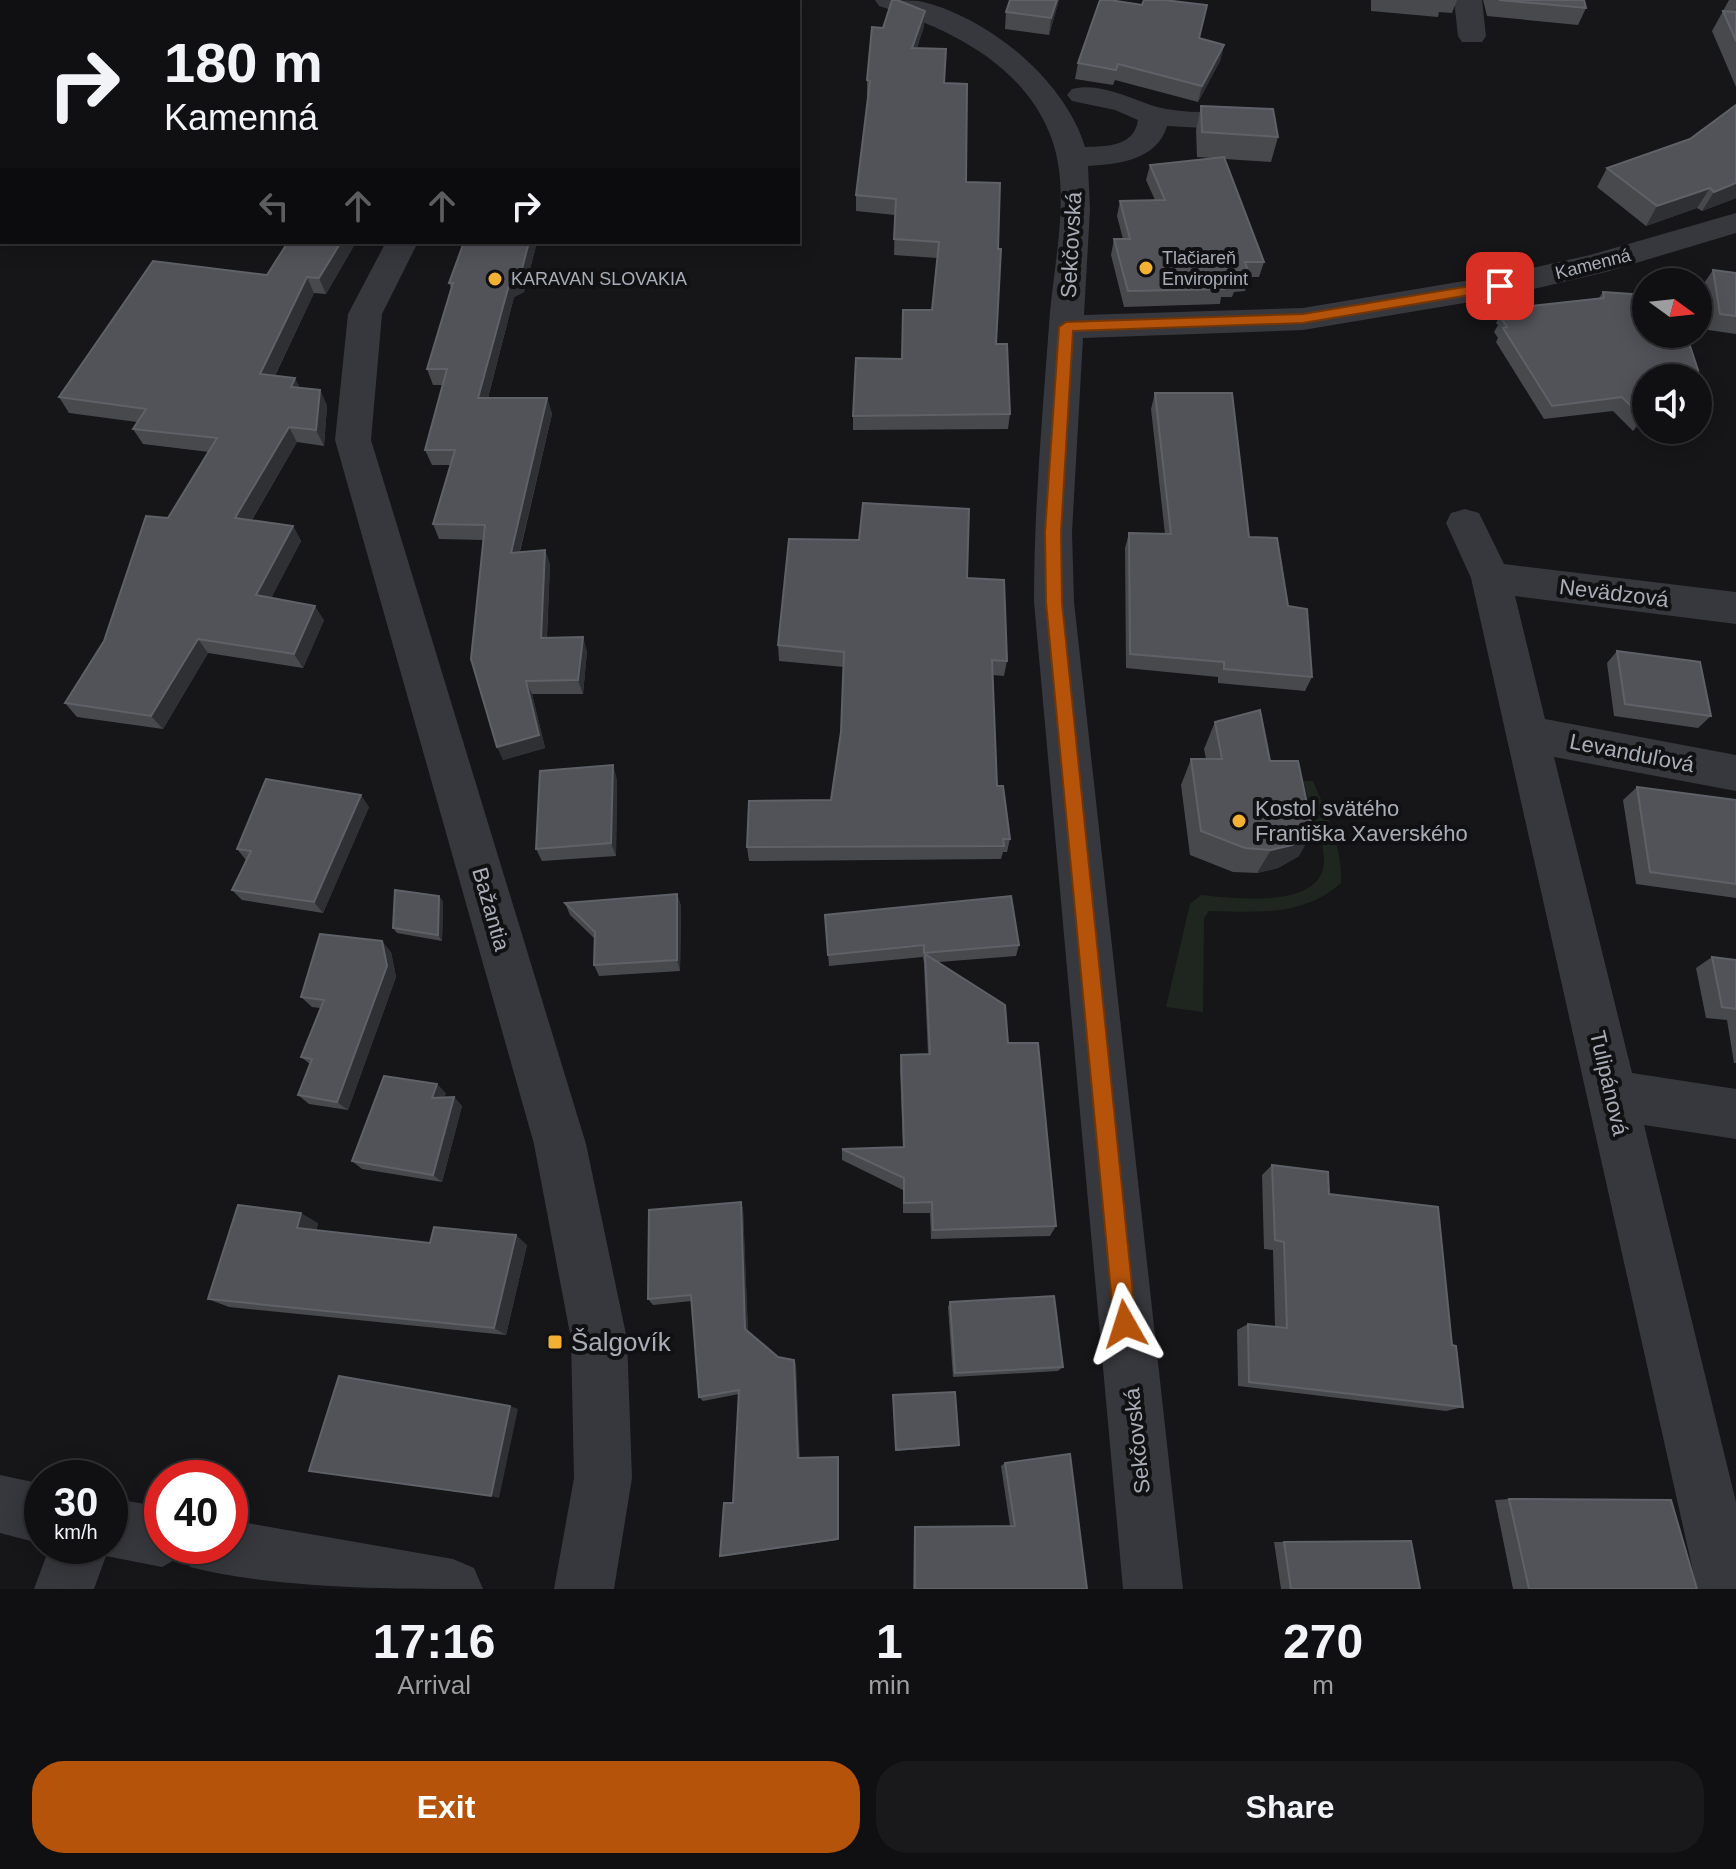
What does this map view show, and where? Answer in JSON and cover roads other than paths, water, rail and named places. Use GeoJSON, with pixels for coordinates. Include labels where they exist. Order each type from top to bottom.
{"type":"FeatureCollection","features":[{"type":"Feature","properties":{"kind":"street","name":"Sekčovská"},"geometry":{"type":"LineString","coordinates":[[889,0],[958,26],[1010,63],[1055,113],[1072,157],[1074,209],[1053,532],[1054,602],[1082,910],[1153,1589]]}},
{"type":"Feature","properties":{"kind":"street"},"geometry":{"type":"LineString","coordinates":[[1468,0],[1472,36]]}},
{"type":"Feature","properties":{"kind":"street"},"geometry":{"type":"LineString","coordinates":[[1082,95],[1123,103],[1154,116],[1271,122]]}},
{"type":"Feature","properties":{"kind":"street"},"geometry":{"type":"LineString","coordinates":[[1072,157],[1113,155],[1136,147],[1154,128],[1154,116]]}},
{"type":"Feature","properties":{"kind":"street","name":"Kamenná"},"geometry":{"type":"LineString","coordinates":[[1066,327],[1303,319],[1500,286],[1594,265],[1736,223]]}},
{"type":"Feature","properties":{"kind":"street","name":"Bažantia"},"geometry":{"type":"LineString","coordinates":[[401,244],[365,314],[353,440],[560,1144],[546,1216],[571,1344],[602,1415],[603,1478],[584,1589]]}},
{"type":"Feature","properties":{"kind":"street","name":"Tulipánová"},"geometry":{"type":"LineString","coordinates":[[1465,523],[1491,578],[1727,1589]]}},
{"type":"Feature","properties":{"kind":"street","name":"Nevädzová"},"geometry":{"type":"LineString","coordinates":[[1491,578],[1736,608]]}},
{"type":"Feature","properties":{"kind":"street","name":"Levanduľová"},"geometry":{"type":"LineString","coordinates":[[1528,734],[1736,773]]}},
{"type":"Feature","properties":{"kind":"street"},"geometry":{"type":"LineString","coordinates":[[1612,1095],[1736,1114]]}},
{"type":"Feature","properties":{"kind":"street"},"geometry":{"type":"LineString","coordinates":[[0,1504],[24,1510]]}},
{"type":"Feature","properties":{"kind":"street"},"geometry":{"type":"LineString","coordinates":[[248,1553],[453,1589]]}},
{"type":"Feature","properties":{"kind":"street"},"geometry":{"type":"LineString","coordinates":[[64,1589],[73,1564]]}},
{"type":"Feature","properties":{"kind":"place","name":"Tlačiareň Enviroprint"},"geometry":{"type":"Point","coordinates":[1146,268]}},
{"type":"Feature","properties":{"kind":"place","name":"KARAVAN SLOVAKIA"},"geometry":{"type":"Point","coordinates":[495,279]}},
{"type":"Feature","properties":{"kind":"place","name":"Kostol svätého Františka Xaverského"},"geometry":{"type":"Point","coordinates":[1239,821]}},
{"type":"Feature","properties":{"kind":"place","name":"Šalgovík"},"geometry":{"type":"Point","coordinates":[555,1342]}}]}
